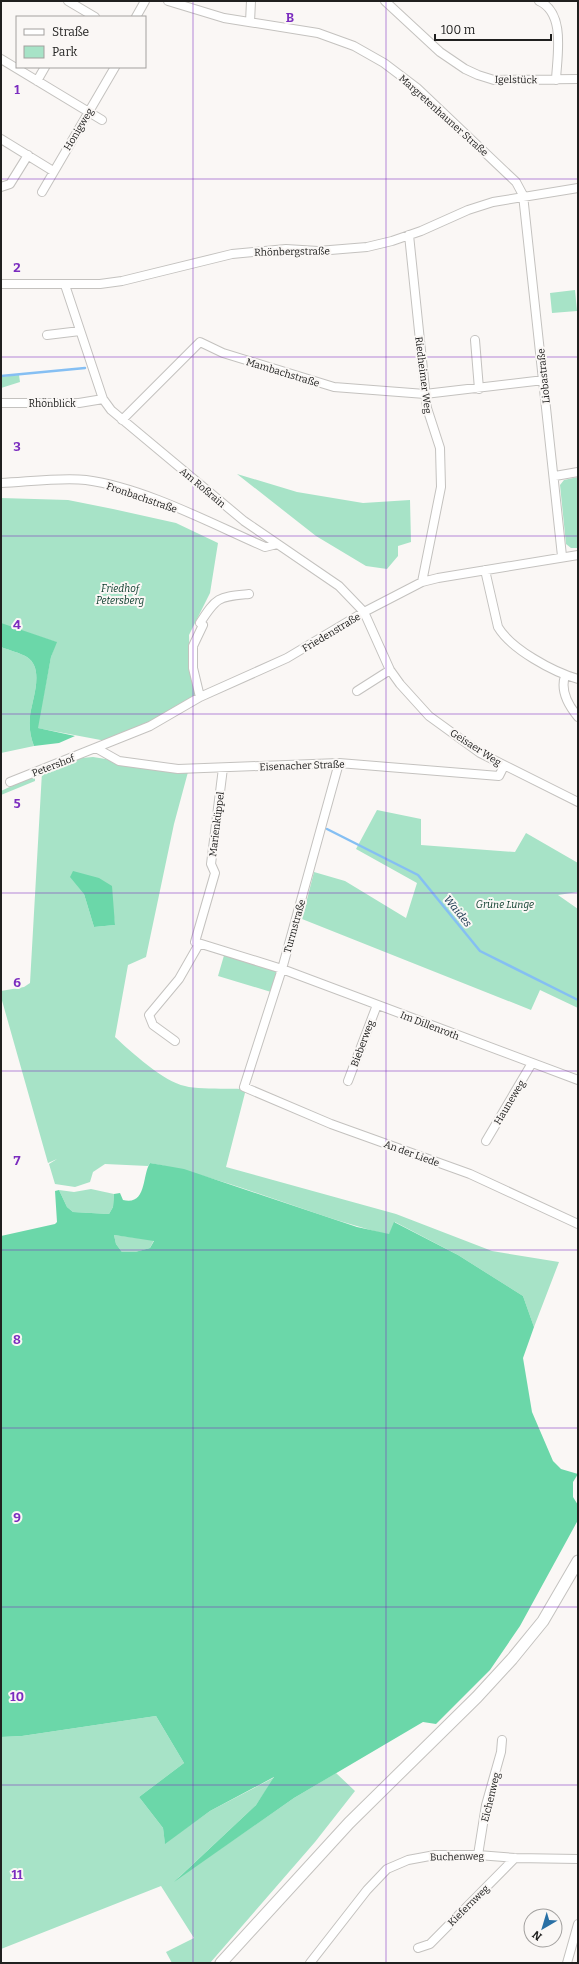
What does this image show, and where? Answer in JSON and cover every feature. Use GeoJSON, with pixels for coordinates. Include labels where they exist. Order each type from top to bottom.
{"type":"FeatureCollection","features":[{"type":"Feature","properties":{"kind":"main road"},"geometry":{"type":"LineString","coordinates":[[221,1963],[343,1828],[508,1663],[543,1621],[578,1561]]}},
{"type":"Feature","properties":{"kind":"street"},"geometry":{"type":"LineString","coordinates":[[68,1],[93,16]]}},
{"type":"Feature","properties":{"kind":"street"},"geometry":{"type":"LineString","coordinates":[[137,16],[145,1]]}},
{"type":"Feature","properties":{"kind":"street","name":"Margretenhauner Straße"},"geometry":{"type":"LineString","coordinates":[[168,1],[204,13],[318,33],[336,38],[370,54],[417,88],[509,174],[516,182],[523,195]]}},
{"type":"Feature","properties":{"kind":"street"},"geometry":{"type":"LineString","coordinates":[[250,22],[251,1]]}},
{"type":"Feature","properties":{"kind":"street","name":"Igelstück"},"geometry":{"type":"LineString","coordinates":[[385,1],[440,52],[465,69],[478,75],[494,80],[578,79]]}},
{"type":"Feature","properties":{"kind":"street"},"geometry":{"type":"LineString","coordinates":[[539,1],[553,13],[557,25],[556,80]]}},
{"type":"Feature","properties":{"kind":"street"},"geometry":{"type":"LineString","coordinates":[[1,59],[102,120]]}},
{"type":"Feature","properties":{"kind":"street"},"geometry":{"type":"LineString","coordinates":[[37,81],[44,68]]}},
{"type":"Feature","properties":{"kind":"street","name":"Honigweg"},"geometry":{"type":"LineString","coordinates":[[42,192],[114,68]]}},
{"type":"Feature","properties":{"kind":"street"},"geometry":{"type":"LineString","coordinates":[[1,139],[53,171]]}},
{"type":"Feature","properties":{"kind":"street"},"geometry":{"type":"LineString","coordinates":[[1,187],[10,184],[28,156]]}},
{"type":"Feature","properties":{"kind":"street","name":"Rhönbergstraße"},"geometry":{"type":"LineString","coordinates":[[1,284],[100,284],[122,281],[232,254],[286,249],[318,250],[361,248],[378,245],[409,235],[468,210],[493,202],[523,195],[578,188]]}},
{"type":"Feature","properties":{"kind":"street","name":"Liobastraße"},"geometry":{"type":"LineString","coordinates":[[523,195],[555,476],[562,556]]}},
{"type":"Feature","properties":{"kind":"street","name":"Riedheimer Weg"},"geometry":{"type":"LineString","coordinates":[[409,235],[425,394],[429,415],[440,442],[441,487],[437,515],[422,582]]}},
{"type":"Feature","properties":{"kind":"street","name":"Am Roßrain"},"geometry":{"type":"LineString","coordinates":[[65,285],[103,399],[122,420],[244,521],[339,586],[364,612]]}},
{"type":"Feature","properties":{"kind":"street"},"geometry":{"type":"LineString","coordinates":[[47,335],[80,331]]}},
{"type":"Feature","properties":{"kind":"street"},"geometry":{"type":"LineString","coordinates":[[475,340],[479,389]]}},
{"type":"Feature","properties":{"kind":"street","name":"Mambachstraße"},"geometry":{"type":"LineString","coordinates":[[122,420],[200,342],[223,353],[334,388],[425,394],[479,389],[544,380]]}},
{"type":"Feature","properties":{"kind":"street","name":"Rhönblick"},"geometry":{"type":"LineString","coordinates":[[1,403],[79,403],[103,399]]}},
{"type":"Feature","properties":{"kind":"street"},"geometry":{"type":"LineString","coordinates":[[555,476],[578,472]]}},
{"type":"Feature","properties":{"kind":"street","name":"Fronbachstraße"},"geometry":{"type":"LineString","coordinates":[[1,483],[84,480],[106,484],[151,498],[265,547],[277,544]]}},
{"type":"Feature","properties":{"kind":"street","name":"Friedenstraße"},"geometry":{"type":"LineString","coordinates":[[96,748],[150,726],[200,697],[287,658],[364,612],[422,582],[562,556],[578,555]]}},
{"type":"Feature","properties":{"kind":"street"},"geometry":{"type":"LineString","coordinates":[[485,570],[498,627],[503,635],[509,642],[565,676],[578,679]]}},
{"type":"Feature","properties":{"kind":"street"},"geometry":{"type":"LineString","coordinates":[[200,697],[193,668],[193,646],[203,625],[200,622],[211,605],[221,597],[249,594]]}},
{"type":"Feature","properties":{"kind":"street","name":"Geisaer Weg"},"geometry":{"type":"LineString","coordinates":[[364,612],[390,670],[400,684],[429,716],[480,753],[578,802]]}},
{"type":"Feature","properties":{"kind":"street"},"geometry":{"type":"LineString","coordinates":[[357,691],[390,670]]}},
{"type":"Feature","properties":{"kind":"street"},"geometry":{"type":"LineString","coordinates":[[565,676],[563,683],[567,703],[578,716]]}},
{"type":"Feature","properties":{"kind":"street","name":"Eisenacher Straße"},"geometry":{"type":"LineString","coordinates":[[96,748],[119,761],[178,769],[339,764],[499,776],[504,766]]}},
{"type":"Feature","properties":{"kind":"street","name":"Petershof"},"geometry":{"type":"LineString","coordinates":[[10,782],[96,748]]}},
{"type":"Feature","properties":{"kind":"street","name":"Turmstraße"},"geometry":{"type":"LineString","coordinates":[[244,1087],[282,969],[339,764]]}},
{"type":"Feature","properties":{"kind":"street","name":"Marienküppel"},"geometry":{"type":"LineString","coordinates":[[175,1041],[152,1025],[149,1015],[179,979],[199,944],[195,942],[215,873],[211,864],[223,768]]}},
{"type":"Feature","properties":{"kind":"street"},"geometry":{"type":"LineString","coordinates":[[199,944],[282,969]]}},
{"type":"Feature","properties":{"kind":"street","name":"Im Dillenroth"},"geometry":{"type":"LineString","coordinates":[[282,969],[578,1080]]}},
{"type":"Feature","properties":{"kind":"street","name":"Bieberweg"},"geometry":{"type":"LineString","coordinates":[[348,1081],[377,1005]]}},
{"type":"Feature","properties":{"kind":"street","name":"Hauneweg"},"geometry":{"type":"LineString","coordinates":[[486,1141],[532,1064]]}},
{"type":"Feature","properties":{"kind":"street","name":"An der Liede"},"geometry":{"type":"LineString","coordinates":[[244,1087],[331,1124],[470,1174],[578,1224]]}},
{"type":"Feature","properties":{"kind":"street","name":"Eichenweg"},"geometry":{"type":"LineString","coordinates":[[478,1855],[486,1805],[501,1752],[502,1740]]}},
{"type":"Feature","properties":{"kind":"street","name":"Buchenweg"},"geometry":{"type":"LineString","coordinates":[[310,1963],[367,1890],[387,1869],[408,1860],[428,1856],[478,1855],[515,1858],[578,1859]]}},
{"type":"Feature","properties":{"kind":"street","name":"Kiefernweg"},"geometry":{"type":"LineString","coordinates":[[418,1948],[430,1944],[515,1858]]}},
{"type":"Feature","properties":{"kind":"street"},"geometry":{"type":"LineString","coordinates":[[567,1963],[578,1924]]}},
{"type":"Feature","properties":{"kind":"green space"},"geometry":{"type":"Polygon","coordinates":[[[575,290],[577,311],[552,313],[550,293],[575,290]]]}},
{"type":"Feature","properties":{"kind":"green space"},"geometry":{"type":"Polygon","coordinates":[[[19,375],[20,382],[1,388],[1,377],[19,375]]]}},
{"type":"Feature","properties":{"kind":"green space"},"geometry":{"type":"Polygon","coordinates":[[[237,474],[297,492],[363,503],[410,500],[411,542],[398,546],[398,556],[387,569],[366,566],[316,536],[237,474]]]}},
{"type":"Feature","properties":{"kind":"green space"},"geometry":{"type":"Polygon","coordinates":[[[578,477],[578,548],[571,548],[566,544],[560,485],[564,480],[578,477]]]}},
{"type":"Feature","properties":{"kind":"green space","name":"Friedhof Petersberg"},"geometry":{"type":"Polygon","coordinates":[[[1,498],[68,500],[113,509],[176,523],[218,543],[210,593],[189,635],[190,671],[197,697],[149,724],[106,741],[37,728],[51,657],[56,642],[1,624],[1,498]]]}},
{"type":"Feature","properties":{"kind":"green space"},"geometry":{"type":"Polygon","coordinates":[[[1,623],[57,642],[51,657],[38,728],[75,736],[59,743],[34,746],[31,735],[30,716],[36,685],[35,669],[32,662],[27,657],[1,647],[1,623]]]}},
{"type":"Feature","properties":{"kind":"green space"},"geometry":{"type":"Polygon","coordinates":[[[1,647],[27,657],[32,662],[35,669],[36,685],[30,720],[31,735],[34,746],[1,753],[1,647]]]}},
{"type":"Feature","properties":{"kind":"green space"},"geometry":{"type":"Polygon","coordinates":[[[93,757],[188,772],[174,824],[146,957],[128,965],[115,1037],[148,1065],[167,1079],[177,1083],[198,1088],[246,1089],[226,1167],[396,1214],[492,1251],[559,1262],[534,1327],[523,1296],[458,1255],[395,1222],[389,1235],[329,1218],[211,1178],[150,1163],[148,1166],[105,1164],[93,1172],[90,1182],[75,1187],[55,1184],[49,1164],[57,1159],[48,1163],[1,997],[1,991],[24,987],[30,983],[42,772],[81,758],[93,757]],[[84,894],[94,927],[115,925],[113,910],[84,894]]]}},
{"type":"Feature","properties":{"kind":"green space"},"geometry":{"type":"Polygon","coordinates":[[[35,775],[35,781],[1,795],[1,791],[35,775]]]}},
{"type":"Feature","properties":{"kind":"green space","name":"Grüne Lunge"},"geometry":{"type":"Polygon","coordinates":[[[377,810],[421,819],[421,845],[515,852],[526,833],[578,863],[578,892],[558,895],[578,909],[578,1008],[540,990],[531,1010],[302,919],[314,872],[345,881],[406,918],[417,883],[356,849],[377,810]]]}},
{"type":"Feature","properties":{"kind":"green space"},"geometry":{"type":"Polygon","coordinates":[[[73,871],[99,878],[112,886],[115,925],[94,927],[84,894],[70,877],[73,871]]]}},
{"type":"Feature","properties":{"kind":"green space"},"geometry":{"type":"Polygon","coordinates":[[[225,952],[277,969],[271,992],[218,976],[225,952]]]}},
{"type":"Feature","properties":{"kind":"green space"},"geometry":{"type":"Polygon","coordinates":[[[150,1163],[184,1169],[357,1227],[389,1234],[394,1222],[458,1255],[523,1296],[534,1327],[523,1358],[532,1412],[553,1461],[561,1469],[578,1474],[573,1482],[573,1497],[578,1505],[578,1520],[520,1626],[490,1670],[436,1724],[423,1722],[294,1798],[174,1882],[256,1805],[274,1777],[210,1811],[165,1844],[163,1828],[139,1797],[184,1763],[156,1716],[22,1736],[1,1737],[1,1236],[55,1224],[57,1222],[55,1191],[59,1190],[67,1207],[73,1212],[109,1214],[113,1207],[114,1194],[120,1193],[123,1200],[131,1201],[140,1194],[150,1163]],[[114,1235],[116,1244],[122,1252],[135,1252],[150,1248],[154,1241],[114,1235]]]}},
{"type":"Feature","properties":{"kind":"green space"},"geometry":{"type":"Polygon","coordinates":[[[91,1189],[114,1194],[113,1207],[109,1214],[73,1212],[67,1207],[59,1190],[74,1192],[91,1189]]]}},
{"type":"Feature","properties":{"kind":"green space"},"geometry":{"type":"Polygon","coordinates":[[[114,1235],[154,1240],[150,1248],[135,1252],[122,1252],[116,1244],[114,1235]]]}},
{"type":"Feature","properties":{"kind":"green space"},"geometry":{"type":"Polygon","coordinates":[[[156,1716],[184,1763],[139,1797],[163,1828],[165,1843],[210,1811],[275,1777],[256,1805],[177,1879],[294,1798],[336,1773],[355,1791],[315,1842],[210,1963],[172,1963],[166,1952],[194,1938],[161,1886],[1,1949],[1,1737],[22,1736],[156,1716]]]}},
{"type":"Feature","properties":{"kind":"waterway"},"geometry":{"type":"LineString","coordinates":[[1,376],[85,368]]}},
{"type":"Feature","properties":{"kind":"waterway","name":"Waides"},"geometry":{"type":"LineString","coordinates":[[327,829],[418,875],[480,951],[578,1000]]}}]}
